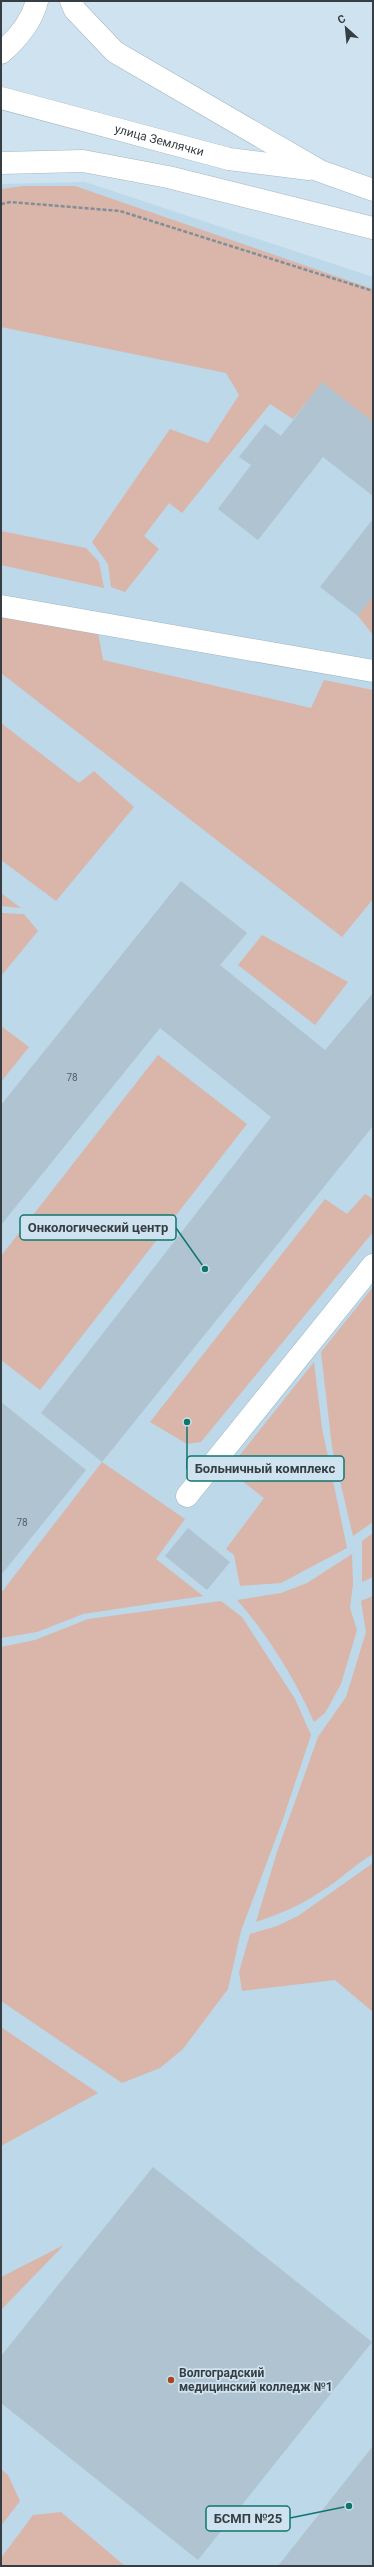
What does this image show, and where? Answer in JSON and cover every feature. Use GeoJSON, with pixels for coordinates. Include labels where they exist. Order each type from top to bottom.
{"type":"FeatureCollection","features":[{"type":"Feature","properties":{"kind":"main road"},"geometry":{"type":"LineString","coordinates":[[1,53],[14,42],[35,9],[37,1]]}},
{"type":"Feature","properties":{"kind":"main road","name":"улица Землячки"},"geometry":{"type":"LineString","coordinates":[[71,1],[75,10],[114,52],[320,171],[373,190]]}},
{"type":"Feature","properties":{"kind":"main road","name":"улица Землячки"},"geometry":{"type":"LineString","coordinates":[[1,98],[229,159],[320,171]]}},
{"type":"Feature","properties":{"kind":"main road"},"geometry":{"type":"LineString","coordinates":[[1,163],[83,161],[168,177],[373,228]]}},
{"type":"Feature","properties":{"kind":"main road"},"geometry":{"type":"LineString","coordinates":[[1,606],[373,671]]}},
{"type":"Feature","properties":{"kind":"main road"},"geometry":{"type":"LineString","coordinates":[[187,1496],[373,1265]]}},
{"type":"Feature","properties":{"kind":"path"},"geometry":{"type":"LineString","coordinates":[[1,204],[11,202],[120,211],[373,291]]}},
{"type":"Feature","properties":{"kind":"shaded area"},"geometry":{"type":"Polygon","coordinates":[[[85,182],[373,277],[373,2566],[1,2566],[1,184],[85,182]]]}},
{"type":"Feature","properties":{"kind":"shaded area"},"geometry":{"type":"Polygon","coordinates":[[[23,186],[75,186],[373,289],[373,422],[322,383],[293,419],[270,404],[182,513],[169,503],[144,536],[159,549],[125,592],[111,587],[108,564],[92,542],[170,429],[208,443],[239,395],[226,373],[1,327],[1,189],[23,186]]]}},
{"type":"Feature","properties":{"kind":"shaded area"},"geometry":{"type":"Polygon","coordinates":[[[1,531],[86,548],[99,562],[104,588],[1,565],[1,531]]]}},
{"type":"Feature","properties":{"kind":"shaded area"},"geometry":{"type":"Polygon","coordinates":[[[373,596],[373,635],[358,616],[373,596]]]}},
{"type":"Feature","properties":{"kind":"shaded area"},"geometry":{"type":"Polygon","coordinates":[[[1,605],[96,621],[103,660],[311,708],[324,680],[373,690],[373,899],[342,937],[1,673],[1,605]]]}},
{"type":"Feature","properties":{"kind":"shaded area"},"geometry":{"type":"Polygon","coordinates":[[[1,723],[79,783],[94,771],[134,807],[56,901],[1,860],[1,723]]]}},
{"type":"Feature","properties":{"kind":"shaded area"},"geometry":{"type":"Polygon","coordinates":[[[1,893],[21,908],[1,906],[1,893]]]}},
{"type":"Feature","properties":{"kind":"shaded area"},"geometry":{"type":"Polygon","coordinates":[[[1,913],[24,914],[38,931],[1,976],[1,913]]]}},
{"type":"Feature","properties":{"kind":"shaded area"},"geometry":{"type":"Polygon","coordinates":[[[262,935],[348,982],[315,1025],[238,965],[262,935]]]}},
{"type":"Feature","properties":{"kind":"shaded area"},"geometry":{"type":"Polygon","coordinates":[[[1,1026],[29,1047],[1,1082],[1,1026]]]}},
{"type":"Feature","properties":{"kind":"shaded area"},"geometry":{"type":"Polygon","coordinates":[[[158,1055],[247,1124],[40,1390],[1,1360],[1,1256],[158,1055]]]}},
{"type":"Feature","properties":{"kind":"shaded area"},"geometry":{"type":"Polygon","coordinates":[[[365,1194],[373,1199],[373,1232],[201,1442],[187,1444],[150,1422],[325,1199],[347,1214],[365,1194]]]}},
{"type":"Feature","properties":{"kind":"shaded area"},"geometry":{"type":"Polygon","coordinates":[[[373,1287],[373,1522],[353,1536],[332,1447],[321,1352],[373,1287]]]}},
{"type":"Feature","properties":{"kind":"shaded area"},"geometry":{"type":"Polygon","coordinates":[[[314,1362],[322,1428],[347,1548],[281,1583],[240,1586],[234,1555],[226,1549],[264,1498],[228,1470],[314,1362]]]}},
{"type":"Feature","properties":{"kind":"shaded area"},"geometry":{"type":"Polygon","coordinates":[[[102,1462],[185,1519],[156,1559],[203,1596],[83,1614],[37,1632],[1,1638],[1,1593],[102,1462]]]}},
{"type":"Feature","properties":{"kind":"shaded area"},"geometry":{"type":"Polygon","coordinates":[[[373,1533],[373,1577],[362,1582],[362,1541],[373,1533]]]}},
{"type":"Feature","properties":{"kind":"shaded area"},"geometry":{"type":"Polygon","coordinates":[[[352,1554],[353,1584],[350,1608],[357,1630],[341,1684],[325,1713],[314,1722],[307,1706],[280,1658],[237,1600],[281,1593],[307,1583],[352,1554]]]}},
{"type":"Feature","properties":{"kind":"shaded area"},"geometry":{"type":"Polygon","coordinates":[[[373,1596],[373,1854],[327,1888],[297,1906],[256,1922],[277,1852],[318,1737],[346,1697],[366,1632],[361,1601],[373,1596]]]}},
{"type":"Feature","properties":{"kind":"shaded area"},"geometry":{"type":"Polygon","coordinates":[[[221,1601],[242,1617],[295,1699],[311,1735],[282,1822],[241,1931],[228,1989],[183,2049],[160,2068],[122,2083],[1,2001],[1,1647],[35,1640],[88,1619],[221,1601]]]}},
{"type":"Feature","properties":{"kind":"shaded area"},"geometry":{"type":"Polygon","coordinates":[[[373,1863],[373,2012],[335,1980],[242,1991],[239,1972],[250,1934],[277,1926],[298,1916],[373,1863]]]}},
{"type":"Feature","properties":{"kind":"shaded area"},"geometry":{"type":"Polygon","coordinates":[[[1,2027],[98,2093],[1,2146],[1,2027]]]}},
{"type":"Feature","properties":{"kind":"shaded area"},"geometry":{"type":"Polygon","coordinates":[[[64,2245],[1,2310],[1,2277],[64,2245]]]}},
{"type":"Feature","properties":{"kind":"shaded area"},"geometry":{"type":"Polygon","coordinates":[[[1,2469],[8,2475],[20,2501],[1,2526],[1,2469]]]}},
{"type":"Feature","properties":{"kind":"shaded area"},"geometry":{"type":"Polygon","coordinates":[[[61,2512],[125,2566],[1,2565],[1,2558],[33,2515],[61,2512]]]}},
{"type":"Feature","properties":{"kind":"building"},"geometry":{"type":"Polygon","coordinates":[[[322,382],[373,422],[373,496],[323,457],[258,540],[218,509],[251,465],[239,457],[265,424],[281,436],[322,382]]]}},
{"type":"Feature","properties":{"kind":"building"},"geometry":{"type":"Polygon","coordinates":[[[373,519],[373,596],[358,616],[320,587],[373,519]]]}},
{"type":"Feature","properties":{"kind":"building"},"geometry":{"type":"Polygon","coordinates":[[[181,881],[247,933],[220,965],[325,1050],[373,993],[373,1126],[102,1462],[41,1413],[271,1117],[160,1028],[1,1225],[1,1105],[181,881]]]}},
{"type":"Feature","properties":{"kind":"building"},"geometry":{"type":"Polygon","coordinates":[[[1,1402],[86,1470],[1,1575],[1,1402]]]}},
{"type":"Feature","properties":{"kind":"building"},"geometry":{"type":"Polygon","coordinates":[[[188,1528],[230,1562],[207,1590],[165,1556],[188,1528]]]}},
{"type":"Feature","properties":{"kind":"building","name":"Волгоградский медицинский колледж №1"},"geometry":{"type":"Polygon","coordinates":[[[153,2167],[372,2342],[198,2560],[1,2403],[1,2356],[153,2167]]]}},
{"type":"Feature","properties":{"kind":"building"},"geometry":{"type":"Polygon","coordinates":[[[373,2446],[373,2566],[278,2566],[373,2446]]]}},
{"type":"Feature","properties":{"kind":"place","name":"Онкологический центр"},"geometry":{"type":"Point","coordinates":[205,1269]}},
{"type":"Feature","properties":{"kind":"place","name":"Больничный комплекс"},"geometry":{"type":"Point","coordinates":[187,1422]}},
{"type":"Feature","properties":{"kind":"place","name":"Волгоградский медицинский колледж №1"},"geometry":{"type":"Point","coordinates":[171,2380]}},
{"type":"Feature","properties":{"kind":"place","name":"БСМП №25"},"geometry":{"type":"Point","coordinates":[349,2506]}}]}
